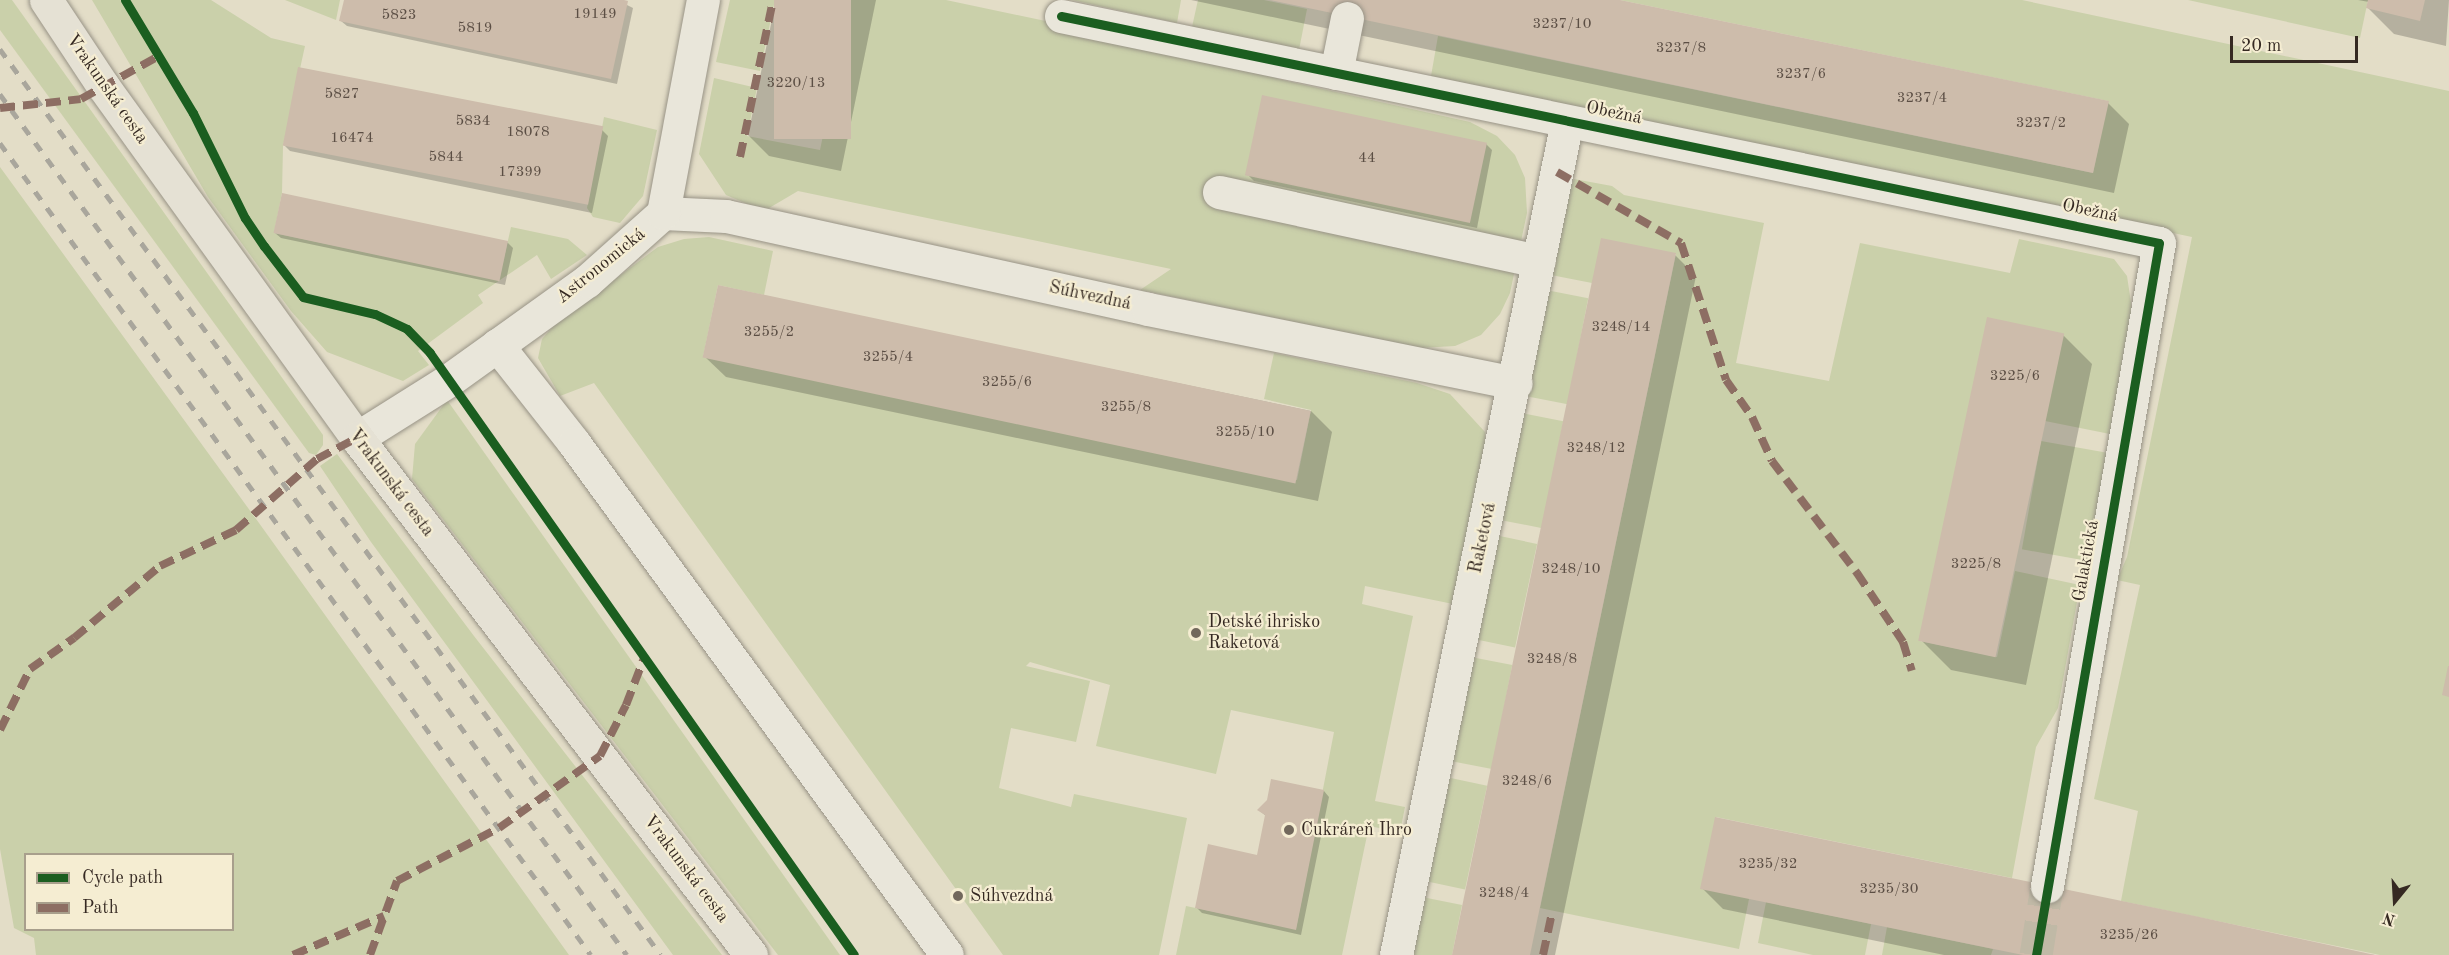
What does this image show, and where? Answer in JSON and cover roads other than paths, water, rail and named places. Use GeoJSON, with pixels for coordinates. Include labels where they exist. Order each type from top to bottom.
{"type":"FeatureCollection","features":[{"type":"Feature","properties":{"kind":"main road","name":"Vrakunská cesta"},"geometry":{"type":"LineString","coordinates":[[46,0],[103,86],[357,438],[751,955]]}},
{"type":"Feature","properties":{"kind":"street"},"geometry":{"type":"LineString","coordinates":[[663,213],[703,0]]}},
{"type":"Feature","properties":{"kind":"street","name":"Obežná"},"geometry":{"type":"LineString","coordinates":[[1061,16],[2159,243]]}},
{"type":"Feature","properties":{"kind":"street"},"geometry":{"type":"LineString","coordinates":[[1336,73],[1347,18]]}},
{"type":"Feature","properties":{"kind":"street","name":"Raketová"},"geometry":{"type":"LineString","coordinates":[[1396,955],[1516,383],[1567,121]]}},
{"type":"Feature","properties":{"kind":"street"},"geometry":{"type":"LineString","coordinates":[[1219,192],[1539,261]]}},
{"type":"Feature","properties":{"kind":"street","name":"Astronomická"},"geometry":{"type":"LineString","coordinates":[[357,438],[449,380],[587,281],[663,213]]}},
{"type":"Feature","properties":{"kind":"street","name":"Súhvezdná"},"geometry":{"type":"LineString","coordinates":[[663,213],[726,216],[1148,309],[1516,383]]}},
{"type":"Feature","properties":{"kind":"street","name":"Galaktická"},"geometry":{"type":"LineString","coordinates":[[2048,886],[2159,243]]}},
{"type":"Feature","properties":{"kind":"street"},"geometry":{"type":"LineString","coordinates":[[497,345],[574,443],[947,955]]}},
{"type":"Feature","properties":{"kind":"tunnel"},"geometry":{"type":"LineString","coordinates":[[2036,955],[2047,886]]}},
{"type":"Feature","properties":{"kind":"railway"},"geometry":{"type":"LineString","coordinates":[[0,49],[661,955]]}},
{"type":"Feature","properties":{"kind":"railway"},"geometry":{"type":"LineString","coordinates":[[0,94],[627,955]]}},
{"type":"Feature","properties":{"kind":"railway"},"geometry":{"type":"LineString","coordinates":[[0,143],[591,955]]}},
{"type":"Feature","properties":{"kind":"place","name":"Detské ihrisko Raketová"},"geometry":{"type":"Point","coordinates":[1196,633]}},
{"type":"Feature","properties":{"kind":"place","name":"Cukráreň Ihro"},"geometry":{"type":"Point","coordinates":[1289,830]}},
{"type":"Feature","properties":{"kind":"place","name":"Súhvezdná"},"geometry":{"type":"Point","coordinates":[958,896]}}]}
